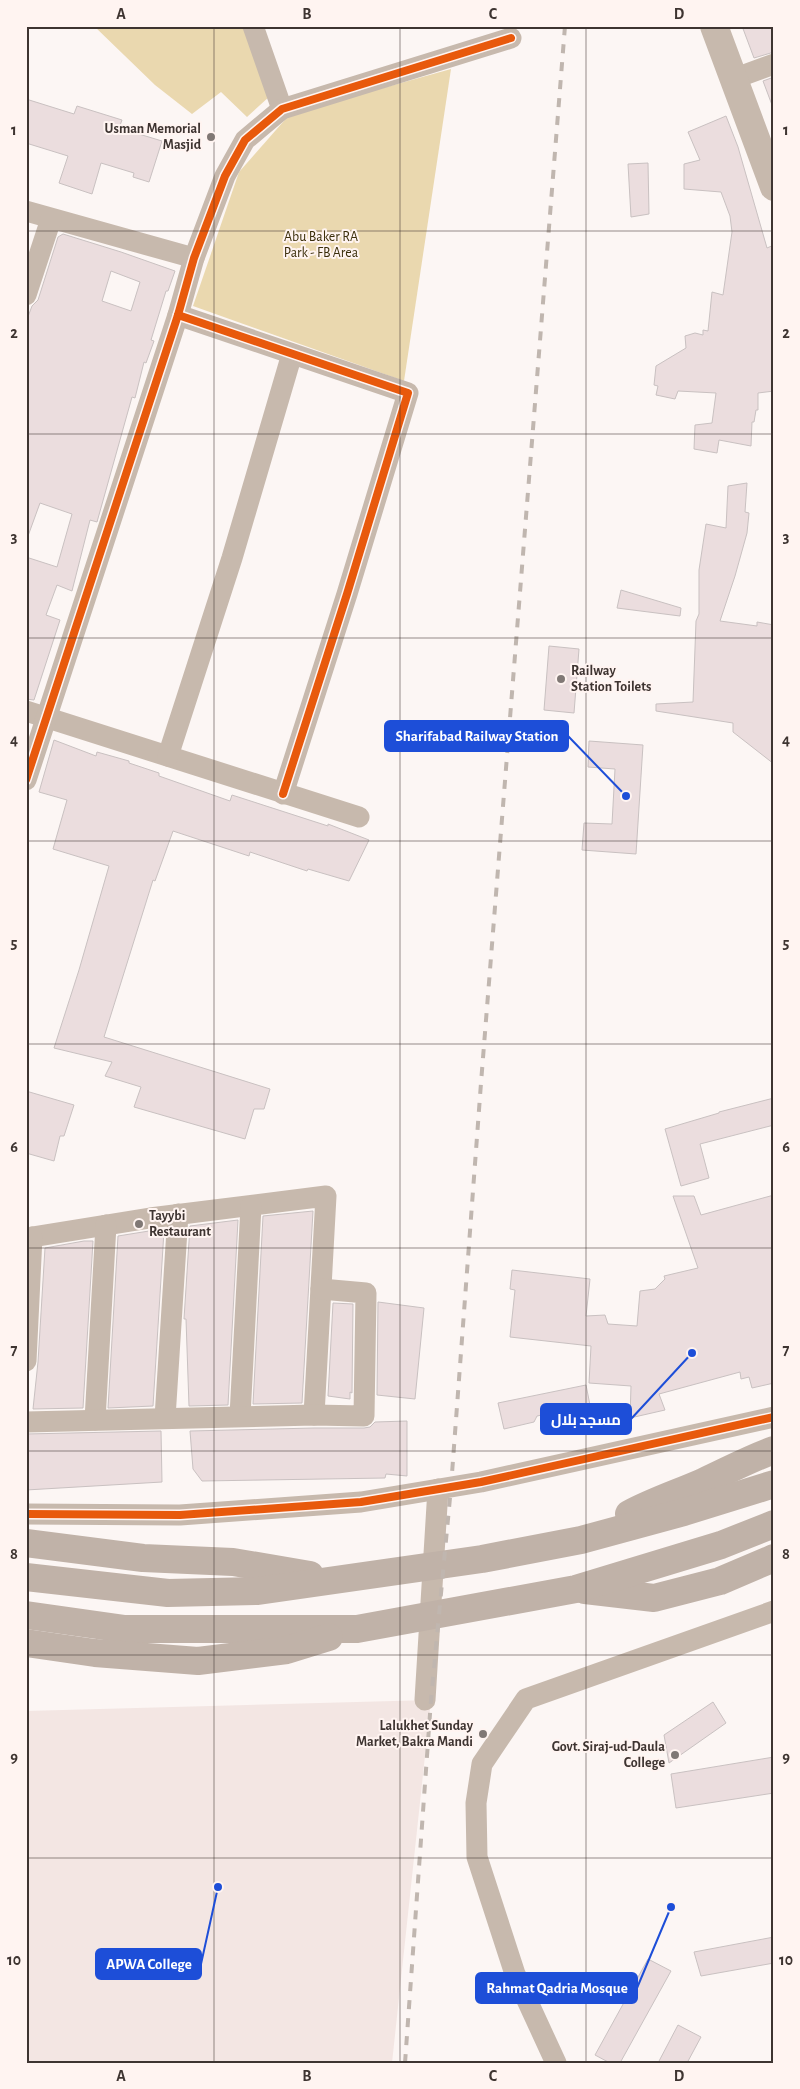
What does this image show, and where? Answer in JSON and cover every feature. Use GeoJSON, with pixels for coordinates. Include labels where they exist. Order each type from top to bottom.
{"type":"FeatureCollection","features":[{"type":"Feature","properties":{"kind":"highway"},"geometry":{"type":"LineString","coordinates":[[581,1540],[652,1502],[703,1482],[743,1462],[774,1450]]}},
{"type":"Feature","properties":{"kind":"highway"},"geometry":{"type":"LineString","coordinates":[[26,1577],[168,1593],[258,1591],[482,1559],[581,1540],[684,1512],[774,1484]]}},
{"type":"Feature","properties":{"kind":"highway"},"geometry":{"type":"LineString","coordinates":[[26,1643],[95,1653],[198,1661],[287,1650],[357,1629],[576,1589],[721,1545],[774,1524]]}},
{"type":"Feature","properties":{"kind":"highway"},"geometry":{"type":"LineString","coordinates":[[26,1543],[143,1558],[233,1562],[333,1580]]}},
{"type":"Feature","properties":{"kind":"highway"},"geometry":{"type":"LineString","coordinates":[[576,1589],[654,1598],[720,1581],[774,1558]]}},
{"type":"Feature","properties":{"kind":"highway"},"geometry":{"type":"LineString","coordinates":[[26,1615],[125,1629],[357,1629]]}},
{"type":"Feature","properties":{"kind":"street"},"geometry":{"type":"LineString","coordinates":[[253,26],[282,109]]}},
{"type":"Feature","properties":{"kind":"street"},"geometry":{"type":"LineString","coordinates":[[714,26],[774,187]]}},
{"type":"Feature","properties":{"kind":"street"},"geometry":{"type":"LineString","coordinates":[[26,780],[36,714],[178,315],[194,258],[225,176],[245,140],[282,109],[511,38]]}},
{"type":"Feature","properties":{"kind":"street"},"geometry":{"type":"LineString","coordinates":[[733,79],[774,64]]}},
{"type":"Feature","properties":{"kind":"street"},"geometry":{"type":"LineString","coordinates":[[26,211],[194,258]]}},
{"type":"Feature","properties":{"kind":"street"},"geometry":{"type":"LineString","coordinates":[[26,295],[51,219]]}},
{"type":"Feature","properties":{"kind":"street"},"geometry":{"type":"LineString","coordinates":[[178,315],[408,392],[347,594],[283,794]]}},
{"type":"Feature","properties":{"kind":"street"},"geometry":{"type":"LineString","coordinates":[[168,756],[232,558],[292,354]]}},
{"type":"Feature","properties":{"kind":"street"},"geometry":{"type":"LineString","coordinates":[[36,714],[359,817]]}},
{"type":"Feature","properties":{"kind":"street"},"geometry":{"type":"LineString","coordinates":[[26,1362],[29,1237],[178,1214],[326,1196],[314,1415]]}},
{"type":"Feature","properties":{"kind":"street"},"geometry":{"type":"LineString","coordinates":[[240,1416],[251,1206]]}},
{"type":"Feature","properties":{"kind":"street"},"geometry":{"type":"LineString","coordinates":[[165,1418],[178,1214]]}},
{"type":"Feature","properties":{"kind":"street"},"geometry":{"type":"LineString","coordinates":[[95,1420],[106,1225]]}},
{"type":"Feature","properties":{"kind":"street"},"geometry":{"type":"LineString","coordinates":[[26,1422],[240,1416],[364,1416],[366,1293],[321,1288]]}},
{"type":"Feature","properties":{"kind":"street"},"geometry":{"type":"LineString","coordinates":[[26,1514],[180,1515],[361,1502],[481,1482],[774,1417]]}},
{"type":"Feature","properties":{"kind":"street"},"geometry":{"type":"LineString","coordinates":[[425,1700],[438,1489]]}},
{"type":"Feature","properties":{"kind":"street"},"geometry":{"type":"LineString","coordinates":[[556,2063],[515,1974],[477,1857],[476,1803],[482,1764],[526,1698],[774,1611]]}},
{"type":"Feature","properties":{"kind":"shaded area"},"geometry":{"type":"Polygon","coordinates":[[[431,1700],[392,2063],[26,2063],[26,1711],[431,1700]]]}},
{"type":"Feature","properties":{"kind":"green space"},"geometry":{"type":"Polygon","coordinates":[[[94,26],[244,26],[270,96],[247,117],[221,92],[192,114],[155,85],[94,26]]]}},
{"type":"Feature","properties":{"kind":"green space","name":"Abu Baker RA Park - FB Area"},"geometry":{"type":"Polygon","coordinates":[[[451,69],[404,381],[193,306],[239,172],[290,114],[451,69]]]}},
{"type":"Feature","properties":{"kind":"building"},"geometry":{"type":"Polygon","coordinates":[[[742,26],[774,26],[774,52],[754,58],[742,26]]]}},
{"type":"Feature","properties":{"kind":"building"},"geometry":{"type":"Polygon","coordinates":[[[774,77],[774,105],[772,105],[763,81],[774,77]]]}},
{"type":"Feature","properties":{"kind":"building"},"geometry":{"type":"Polygon","coordinates":[[[26,99],[74,114],[77,106],[122,120],[119,128],[162,141],[149,182],[133,177],[134,173],[101,163],[92,194],[59,183],[68,156],[26,143],[26,99]]]}},
{"type":"Feature","properties":{"kind":"building"},"geometry":{"type":"Polygon","coordinates":[[[726,116],[738,147],[767,248],[774,245],[774,391],[758,393],[758,410],[756,410],[754,422],[752,422],[751,446],[719,440],[717,453],[694,449],[695,425],[712,423],[716,393],[678,391],[675,399],[656,395],[658,386],[654,385],[656,366],[686,348],[685,336],[695,333],[703,335],[703,330],[708,331],[712,292],[723,295],[732,232],[730,216],[721,192],[684,189],[684,164],[700,160],[688,132],[726,116]]]}},
{"type":"Feature","properties":{"kind":"building"},"geometry":{"type":"Polygon","coordinates":[[[648,163],[649,214],[631,217],[628,164],[648,163]]]}},
{"type":"Feature","properties":{"kind":"building"},"geometry":{"type":"Polygon","coordinates":[[[63,234],[175,271],[168,291],[166,291],[151,340],[154,341],[146,363],[144,362],[135,398],[132,397],[97,522],[90,520],[72,591],[57,585],[46,615],[60,620],[34,700],[26,699],[26,557],[57,567],[72,514],[40,503],[28,536],[26,536],[26,322],[32,306],[38,300],[58,237],[63,234]],[[111,271],[102,301],[131,311],[140,282],[111,271]]]}},
{"type":"Feature","properties":{"kind":"building"},"geometry":{"type":"Polygon","coordinates":[[[747,483],[745,512],[749,513],[747,533],[720,621],[757,626],[757,622],[774,625],[774,764],[733,732],[733,723],[656,711],[656,704],[693,702],[696,621],[699,614],[699,570],[706,524],[726,528],[728,486],[747,483]]]}},
{"type":"Feature","properties":{"kind":"building"},"geometry":{"type":"Polygon","coordinates":[[[621,590],[681,608],[680,616],[617,608],[621,590]]]}},
{"type":"Feature","properties":{"kind":"building","name":"Railway Station Toilets"},"geometry":{"type":"Polygon","coordinates":[[[549,646],[579,649],[574,713],[544,710],[549,646]]]}},
{"type":"Feature","properties":{"kind":"building"},"geometry":{"type":"Polygon","coordinates":[[[54,740],[96,756],[97,752],[129,761],[129,763],[159,773],[159,776],[230,801],[232,795],[328,826],[328,824],[369,840],[349,881],[308,869],[307,871],[250,852],[249,856],[173,831],[155,881],[153,880],[104,1037],[270,1089],[264,1109],[254,1109],[245,1139],[134,1107],[141,1087],[105,1076],[112,1062],[54,1048],[109,866],[53,849],[67,800],[39,792],[54,740]]]}},
{"type":"Feature","properties":{"kind":"building"},"geometry":{"type":"Polygon","coordinates":[[[589,741],[643,745],[636,854],[582,850],[584,823],[612,824],[615,769],[588,767],[589,741]]]}},
{"type":"Feature","properties":{"kind":"building"},"geometry":{"type":"Polygon","coordinates":[[[26,1091],[74,1105],[64,1136],[60,1136],[54,1161],[26,1153],[26,1091]]]}},
{"type":"Feature","properties":{"kind":"building"},"geometry":{"type":"Polygon","coordinates":[[[774,1098],[774,1125],[700,1144],[709,1178],[681,1186],[665,1129],[719,1112],[774,1098]]]}},
{"type":"Feature","properties":{"kind":"building"},"geometry":{"type":"Polygon","coordinates":[[[774,1195],[774,1383],[752,1388],[749,1377],[741,1379],[740,1372],[659,1394],[665,1410],[630,1418],[631,1386],[589,1383],[591,1346],[510,1337],[515,1290],[510,1289],[512,1270],[590,1279],[586,1316],[605,1315],[608,1324],[637,1326],[640,1291],[655,1289],[665,1279],[664,1276],[698,1268],[673,1196],[694,1196],[701,1215],[774,1195]]]}},
{"type":"Feature","properties":{"kind":"building"},"geometry":{"type":"Polygon","coordinates":[[[313,1211],[302,1403],[253,1404],[263,1216],[313,1211]]]}},
{"type":"Feature","properties":{"kind":"building"},"geometry":{"type":"Polygon","coordinates":[[[238,1220],[228,1405],[189,1406],[186,1319],[184,1319],[190,1226],[238,1220]]]}},
{"type":"Feature","properties":{"kind":"building"},"geometry":{"type":"Polygon","coordinates":[[[149,1231],[164,1231],[153,1406],[108,1408],[118,1236],[149,1231]]]}},
{"type":"Feature","properties":{"kind":"building"},"geometry":{"type":"Polygon","coordinates":[[[93,1241],[83,1408],[33,1409],[45,1248],[93,1241]]]}},
{"type":"Feature","properties":{"kind":"building"},"geometry":{"type":"Polygon","coordinates":[[[378,1302],[424,1308],[415,1399],[377,1395],[378,1302]]]}},
{"type":"Feature","properties":{"kind":"building"},"geometry":{"type":"Polygon","coordinates":[[[333,1303],[353,1304],[352,1393],[350,1392],[350,1399],[328,1396],[333,1303]]]}},
{"type":"Feature","properties":{"kind":"building"},"geometry":{"type":"Polygon","coordinates":[[[586,1385],[590,1405],[537,1416],[534,1422],[504,1429],[498,1403],[586,1385]]]}},
{"type":"Feature","properties":{"kind":"building"},"geometry":{"type":"Polygon","coordinates":[[[407,1421],[407,1476],[386,1474],[385,1478],[202,1481],[193,1469],[190,1431],[364,1428],[370,1427],[375,1422],[407,1421]]]}},
{"type":"Feature","properties":{"kind":"building"},"geometry":{"type":"Polygon","coordinates":[[[161,1431],[162,1482],[26,1490],[26,1434],[161,1431]]]}},
{"type":"Feature","properties":{"kind":"building"},"geometry":{"type":"Polygon","coordinates":[[[713,1702],[726,1723],[669,1763],[664,1735],[713,1702]]]}},
{"type":"Feature","properties":{"kind":"building","name":"Govt. Siraj-ud-Daula College"},"geometry":{"type":"Polygon","coordinates":[[[774,1757],[774,1793],[676,1808],[671,1774],[774,1757]]]}},
{"type":"Feature","properties":{"kind":"building"},"geometry":{"type":"Polygon","coordinates":[[[774,1937],[774,1963],[701,1976],[694,1952],[774,1937]]]}},
{"type":"Feature","properties":{"kind":"building"},"geometry":{"type":"Polygon","coordinates":[[[648,1959],[671,1971],[620,2063],[610,2063],[595,2055],[648,1959]]]}},
{"type":"Feature","properties":{"kind":"building"},"geometry":{"type":"Polygon","coordinates":[[[678,2025],[701,2037],[687,2063],[658,2063],[678,2025]]]}},
{"type":"Feature","properties":{"kind":"railway"},"geometry":{"type":"LineString","coordinates":[[405,2063],[431,1700],[451,1487],[481,1083],[565,26]]}},
{"type":"Feature","properties":{"kind":"cycle path"},"geometry":{"type":"LineString","coordinates":[[26,780],[178,315],[194,258],[225,176],[245,140],[282,109],[511,38]]}},
{"type":"Feature","properties":{"kind":"cycle path"},"geometry":{"type":"LineString","coordinates":[[178,315],[408,393],[347,594],[283,794]]}},
{"type":"Feature","properties":{"kind":"cycle path"},"geometry":{"type":"LineString","coordinates":[[26,1514],[180,1515],[361,1502],[481,1482],[774,1417]]}},
{"type":"Feature","properties":{"kind":"place","name":"Usman Memorial Masjid"},"geometry":{"type":"Point","coordinates":[211,137]}},
{"type":"Feature","properties":{"kind":"place","name":"Railway Station Toilets"},"geometry":{"type":"Point","coordinates":[561,679]}},
{"type":"Feature","properties":{"kind":"place","name":"Sharifabad Railway Station"},"geometry":{"type":"Point","coordinates":[626,796]}},
{"type":"Feature","properties":{"kind":"place","name":"Tayybi Restaurant"},"geometry":{"type":"Point","coordinates":[139,1224]}},
{"type":"Feature","properties":{"kind":"place","name":"مسجد بلال"},"geometry":{"type":"Point","coordinates":[692,1353]}},
{"type":"Feature","properties":{"kind":"place","name":"Lalukhet Sunday Market, Bakra Mandi"},"geometry":{"type":"Point","coordinates":[483,1734]}},
{"type":"Feature","properties":{"kind":"place","name":"Govt. Siraj-ud-Daula College"},"geometry":{"type":"Point","coordinates":[675,1755]}},
{"type":"Feature","properties":{"kind":"place","name":"APWA College"},"geometry":{"type":"Point","coordinates":[218,1887]}},
{"type":"Feature","properties":{"kind":"place","name":"Rahmat Qadria Mosque"},"geometry":{"type":"Point","coordinates":[671,1907]}}]}
